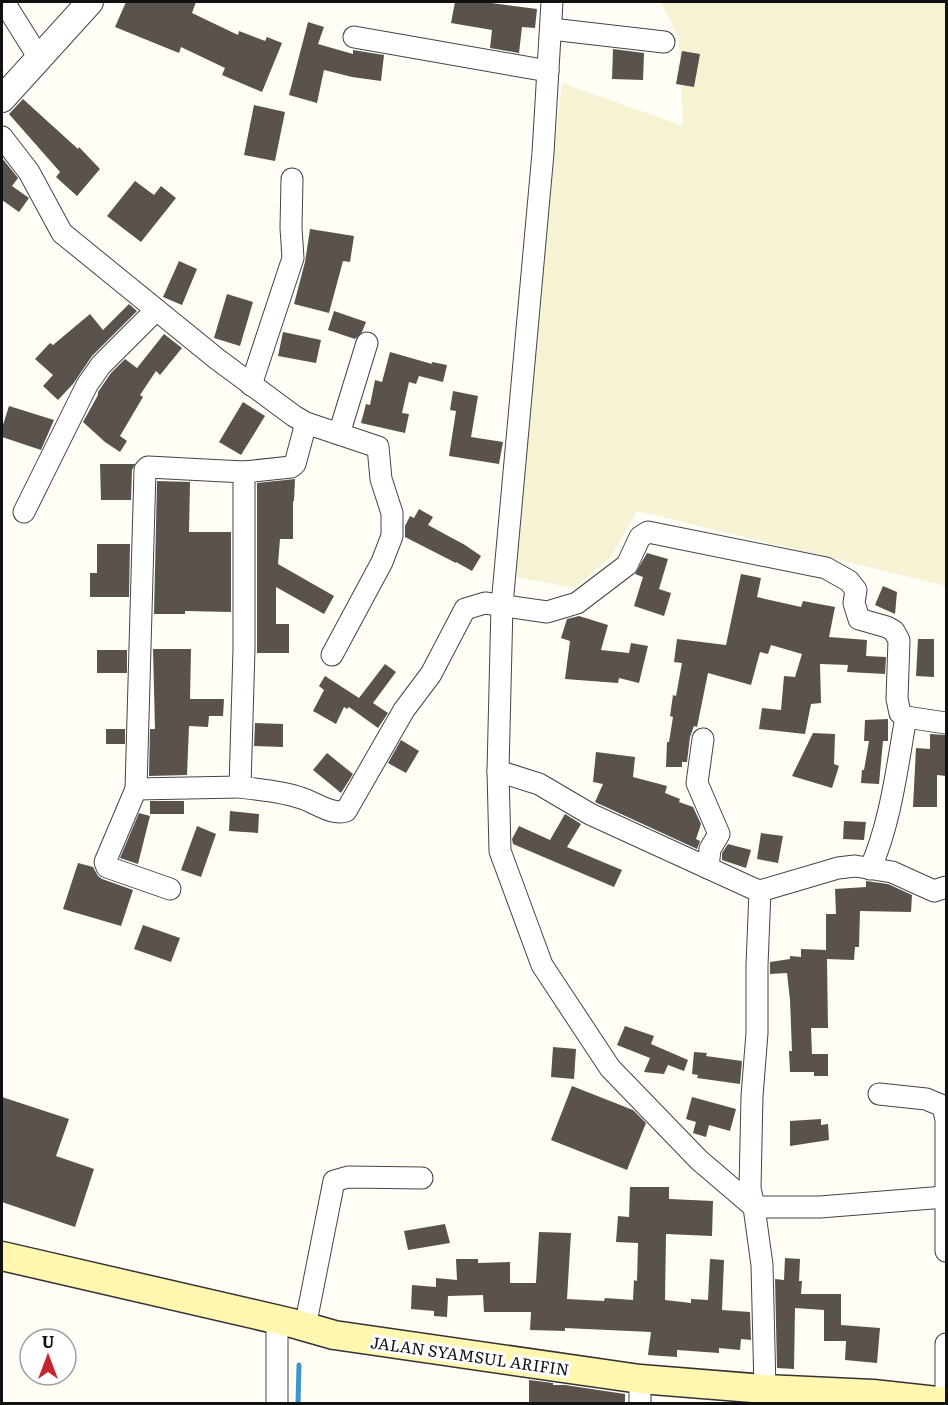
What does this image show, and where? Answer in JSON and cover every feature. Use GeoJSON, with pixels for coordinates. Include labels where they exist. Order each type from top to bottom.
{"type":"FeatureCollection","features":[{"type":"Feature","properties":{"kind":"main road","name":"JALAN SYAMSUL ARIFIN"},"geometry":{"type":"LineString","coordinates":[[2,1256],[334,1335],[640,1391],[765,1389],[873,1399],[946,1402]]}},
{"type":"Feature","properties":{"kind":"street"},"geometry":{"type":"LineString","coordinates":[[4,2],[39,58]]}},
{"type":"Feature","properties":{"kind":"street"},"geometry":{"type":"LineString","coordinates":[[2,99],[90,2]]}},
{"type":"Feature","properties":{"kind":"street"},"geometry":{"type":"LineString","coordinates":[[552,2],[541,176],[502,604],[498,771],[500,851],[542,965],[610,1068],[699,1160],[754,1207],[820,1207],[945,1197]]}},
{"type":"Feature","properties":{"kind":"street"},"geometry":{"type":"LineString","coordinates":[[551,29],[664,42]]}},
{"type":"Feature","properties":{"kind":"street"},"geometry":{"type":"LineString","coordinates":[[354,37],[548,71]]}},
{"type":"Feature","properties":{"kind":"street"},"geometry":{"type":"LineString","coordinates":[[2,137],[28,172],[62,233],[251,385],[306,423],[378,447],[381,479],[390,503],[392,536],[382,562],[332,656]]}},
{"type":"Feature","properties":{"kind":"street"},"geometry":{"type":"LineString","coordinates":[[251,385],[293,258],[292,180]]}},
{"type":"Feature","properties":{"kind":"street"},"geometry":{"type":"LineString","coordinates":[[24,512],[87,385],[101,365],[156,310]]}},
{"type":"Feature","properties":{"kind":"street"},"geometry":{"type":"LineString","coordinates":[[339,434],[367,343]]}},
{"type":"Feature","properties":{"kind":"street"},"geometry":{"type":"LineString","coordinates":[[170,889],[107,867],[105,862],[136,789],[145,470],[148,467],[244,472],[291,467],[294,464],[306,423]]}},
{"type":"Feature","properties":{"kind":"street"},"geometry":{"type":"LineString","coordinates":[[240,787],[244,649],[244,472]]}},
{"type":"Feature","properties":{"kind":"street"},"geometry":{"type":"LineString","coordinates":[[136,789],[240,787],[300,797],[332,811],[341,813],[346,811],[404,710],[431,674],[465,609],[485,603],[547,612],[577,603],[627,565],[640,537],[648,532],[826,568],[849,581],[856,590],[854,603],[859,619],[887,627],[894,631],[899,640],[897,699],[900,713],[906,717],[946,723]]}},
{"type":"Feature","properties":{"kind":"street"},"geometry":{"type":"LineString","coordinates":[[870,868],[878,851],[906,717]]}},
{"type":"Feature","properties":{"kind":"street"},"geometry":{"type":"LineString","coordinates":[[703,739],[697,783],[719,834],[710,849],[708,868]]}},
{"type":"Feature","properties":{"kind":"street"},"geometry":{"type":"LineString","coordinates":[[498,771],[539,784],[590,814],[760,891],[838,868],[855,866],[891,872],[934,891],[946,887]]}},
{"type":"Feature","properties":{"kind":"street"},"geometry":{"type":"LineString","coordinates":[[760,891],[750,1188],[762,1265],[765,1389]]}},
{"type":"Feature","properties":{"kind":"street"},"geometry":{"type":"LineString","coordinates":[[879,1094],[926,1099],[943,1106],[946,1120],[946,1251]]}},
{"type":"Feature","properties":{"kind":"street"},"geometry":{"type":"LineString","coordinates":[[305,1327],[334,1181],[348,1177],[422,1178]]}},
{"type":"Feature","properties":{"kind":"street"},"geometry":{"type":"LineString","coordinates":[[277,1320],[277,1404]]}},
{"type":"Feature","properties":{"kind":"street"},"geometry":{"type":"LineString","coordinates":[[946,1344],[946,1402]]}},
{"type":"Feature","properties":{"kind":"shaded area"},"geometry":{"type":"Polygon","coordinates":[[[661,2],[946,2],[946,586],[637,511],[611,557],[575,588],[504,575],[562,83],[683,126],[679,38],[661,2]]]}},
{"type":"Feature","properties":{"kind":"building"},"geometry":{"type":"Polygon","coordinates":[[[126,2],[196,2],[192,13],[238,35],[239,31],[265,41],[267,37],[282,43],[262,92],[222,75],[225,68],[181,47],[179,53],[115,27],[126,2]]]}},
{"type":"Feature","properties":{"kind":"building"},"geometry":{"type":"Polygon","coordinates":[[[455,2],[484,2],[537,9],[535,28],[522,27],[519,53],[490,48],[492,30],[451,23],[455,2]]]}},
{"type":"Feature","properties":{"kind":"building"},"geometry":{"type":"Polygon","coordinates":[[[308,22],[324,27],[318,44],[353,54],[353,50],[384,55],[381,81],[324,70],[317,103],[289,95],[308,22]]]}},
{"type":"Feature","properties":{"kind":"building"},"geometry":{"type":"Polygon","coordinates":[[[613,49],[644,53],[643,80],[612,79],[613,49]]]}},
{"type":"Feature","properties":{"kind":"building"},"geometry":{"type":"Polygon","coordinates":[[[682,51],[700,54],[694,87],[676,84],[682,51]]]}},
{"type":"Feature","properties":{"kind":"building"},"geometry":{"type":"Polygon","coordinates":[[[23,99],[78,149],[79,147],[100,169],[77,196],[56,177],[60,172],[9,114],[23,99]]]}},
{"type":"Feature","properties":{"kind":"building"},"geometry":{"type":"Polygon","coordinates":[[[254,105],[285,112],[275,161],[244,155],[254,105]]]}},
{"type":"Feature","properties":{"kind":"building"},"geometry":{"type":"Polygon","coordinates":[[[2,158],[18,178],[12,186],[29,198],[19,212],[2,200],[2,158]]]}},
{"type":"Feature","properties":{"kind":"building"},"geometry":{"type":"Polygon","coordinates":[[[135,181],[154,195],[161,186],[176,198],[141,242],[107,216],[135,181]]]}},
{"type":"Feature","properties":{"kind":"building"},"geometry":{"type":"Polygon","coordinates":[[[310,229],[354,236],[350,262],[343,261],[329,313],[294,304],[305,262],[310,229]]]}},
{"type":"Feature","properties":{"kind":"building"},"geometry":{"type":"Polygon","coordinates":[[[179,261],[197,269],[182,305],[163,297],[179,261]]]}},
{"type":"Feature","properties":{"kind":"building"},"geometry":{"type":"Polygon","coordinates":[[[227,294],[253,302],[240,346],[214,338],[227,294]]]}},
{"type":"Feature","properties":{"kind":"building"},"geometry":{"type":"Polygon","coordinates":[[[129,304],[137,311],[92,356],[73,384],[58,400],[43,386],[53,375],[35,359],[50,343],[53,345],[90,314],[103,330],[129,304]]]}},
{"type":"Feature","properties":{"kind":"building"},"geometry":{"type":"Polygon","coordinates":[[[334,311],[366,322],[362,332],[355,339],[328,330],[334,311]]]}},
{"type":"Feature","properties":{"kind":"building"},"geometry":{"type":"Polygon","coordinates":[[[283,332],[321,340],[316,363],[278,356],[283,332]]]}},
{"type":"Feature","properties":{"kind":"building"},"geometry":{"type":"Polygon","coordinates":[[[164,334],[182,348],[160,375],[156,371],[140,395],[143,397],[120,436],[127,441],[120,452],[83,422],[98,392],[111,373],[125,359],[137,368],[164,334]]]}},
{"type":"Feature","properties":{"kind":"building"},"geometry":{"type":"Polygon","coordinates":[[[390,352],[432,364],[432,362],[447,365],[443,382],[419,376],[416,384],[409,382],[402,413],[409,414],[405,433],[361,423],[366,404],[370,405],[375,380],[382,382],[390,352]]]}},
{"type":"Feature","properties":{"kind":"building"},"geometry":{"type":"Polygon","coordinates":[[[453,391],[478,396],[471,437],[503,442],[499,464],[449,456],[456,411],[450,410],[453,391]]]}},
{"type":"Feature","properties":{"kind":"building"},"geometry":{"type":"Polygon","coordinates":[[[243,402],[265,416],[241,455],[219,442],[243,402]]]}},
{"type":"Feature","properties":{"kind":"building"},"geometry":{"type":"Polygon","coordinates":[[[9,406],[54,420],[41,450],[2,437],[2,428],[9,406]]]}},
{"type":"Feature","properties":{"kind":"building"},"geometry":{"type":"Polygon","coordinates":[[[100,464],[135,464],[132,470],[131,500],[101,500],[100,464]]]}},
{"type":"Feature","properties":{"kind":"building"},"geometry":{"type":"Polygon","coordinates":[[[295,479],[293,539],[280,539],[278,564],[334,596],[324,614],[276,587],[276,624],[289,624],[289,653],[257,653],[257,483],[295,479]]]}},
{"type":"Feature","properties":{"kind":"building"},"geometry":{"type":"Polygon","coordinates":[[[157,481],[190,482],[189,532],[231,532],[231,612],[185,611],[185,614],[154,614],[157,481]]]}},
{"type":"Feature","properties":{"kind":"building"},"geometry":{"type":"Polygon","coordinates":[[[419,509],[433,517],[428,525],[481,556],[472,571],[405,537],[405,526],[410,516],[414,518],[419,509]]]}},
{"type":"Feature","properties":{"kind":"building"},"geometry":{"type":"Polygon","coordinates":[[[97,544],[130,544],[129,597],[90,597],[90,573],[97,573],[97,544]]]}},
{"type":"Feature","properties":{"kind":"building"},"geometry":{"type":"Polygon","coordinates":[[[647,553],[668,559],[659,589],[671,593],[664,616],[634,606],[643,577],[635,574],[647,553]]]}},
{"type":"Feature","properties":{"kind":"building"},"geometry":{"type":"Polygon","coordinates":[[[741,574],[761,578],[757,597],[801,607],[803,601],[835,607],[829,637],[867,640],[866,656],[886,657],[885,674],[847,672],[848,665],[820,664],[821,703],[811,704],[805,734],[759,729],[762,708],[781,710],[784,676],[795,677],[802,654],[771,645],[768,654],[760,652],[751,685],[708,673],[697,727],[694,726],[690,737],[687,762],[682,762],[682,767],[666,767],[667,742],[669,742],[673,717],[670,716],[673,695],[676,696],[682,663],[674,662],[677,639],[726,645],[741,574]]]}},
{"type":"Feature","properties":{"kind":"building"},"geometry":{"type":"Polygon","coordinates":[[[883,586],[897,592],[895,614],[875,605],[883,586]]]}},
{"type":"Feature","properties":{"kind":"building"},"geometry":{"type":"Polygon","coordinates":[[[579,616],[608,625],[601,650],[629,653],[631,643],[648,646],[639,683],[619,678],[618,683],[565,679],[570,641],[561,638],[567,619],[579,616]]]}},
{"type":"Feature","properties":{"kind":"building"},"geometry":{"type":"Polygon","coordinates":[[[918,639],[934,639],[934,677],[916,676],[918,639]]]}},
{"type":"Feature","properties":{"kind":"building"},"geometry":{"type":"Polygon","coordinates":[[[153,649],[191,649],[190,699],[224,699],[223,716],[209,716],[208,727],[189,726],[187,775],[149,776],[150,729],[155,729],[153,649]]]}},
{"type":"Feature","properties":{"kind":"building"},"geometry":{"type":"Polygon","coordinates":[[[97,650],[127,650],[127,673],[97,673],[97,650]]]}},
{"type":"Feature","properties":{"kind":"building"},"geometry":{"type":"Polygon","coordinates":[[[385,664],[396,672],[373,703],[388,713],[378,728],[349,707],[347,709],[344,707],[336,724],[313,711],[324,690],[319,686],[325,676],[359,698],[385,664]]]}},
{"type":"Feature","properties":{"kind":"building"},"geometry":{"type":"Polygon","coordinates":[[[888,719],[888,741],[883,741],[879,784],[861,783],[869,741],[864,741],[865,720],[888,719]]]}},
{"type":"Feature","properties":{"kind":"building"},"geometry":{"type":"Polygon","coordinates":[[[255,723],[283,724],[283,747],[254,746],[255,723]]]}},
{"type":"Feature","properties":{"kind":"building"},"geometry":{"type":"Polygon","coordinates":[[[106,729],[125,729],[125,744],[106,744],[106,729]]]}},
{"type":"Feature","properties":{"kind":"building"},"geometry":{"type":"Polygon","coordinates":[[[813,733],[835,734],[834,764],[839,766],[832,788],[792,776],[813,733]]]}},
{"type":"Feature","properties":{"kind":"building"},"geometry":{"type":"Polygon","coordinates":[[[930,734],[946,735],[946,776],[937,775],[937,807],[913,807],[916,748],[930,749],[930,734]]]}},
{"type":"Feature","properties":{"kind":"building"},"geometry":{"type":"Polygon","coordinates":[[[401,740],[419,751],[406,773],[388,763],[401,740]]]}},
{"type":"Feature","properties":{"kind":"building"},"geometry":{"type":"Polygon","coordinates":[[[596,752],[635,757],[633,777],[667,786],[665,793],[693,807],[701,824],[696,839],[700,841],[697,849],[595,802],[603,784],[593,782],[596,752]]]}},
{"type":"Feature","properties":{"kind":"building"},"geometry":{"type":"Polygon","coordinates":[[[327,753],[353,774],[341,793],[313,770],[327,753]]]}},
{"type":"Feature","properties":{"kind":"building"},"geometry":{"type":"Polygon","coordinates":[[[150,801],[184,801],[184,814],[150,814],[150,801]]]}},
{"type":"Feature","properties":{"kind":"building"},"geometry":{"type":"Polygon","coordinates":[[[230,811],[259,814],[258,833],[229,831],[230,811]]]}},
{"type":"Feature","properties":{"kind":"building"},"geometry":{"type":"Polygon","coordinates":[[[139,813],[150,816],[138,864],[120,858],[139,813]]]}},
{"type":"Feature","properties":{"kind":"building"},"geometry":{"type":"Polygon","coordinates":[[[565,814],[581,824],[567,847],[622,870],[614,887],[513,844],[512,839],[519,826],[550,840],[565,814]]]}},
{"type":"Feature","properties":{"kind":"building"},"geometry":{"type":"Polygon","coordinates":[[[844,821],[866,822],[864,840],[843,839],[844,821]]]}},
{"type":"Feature","properties":{"kind":"building"},"geometry":{"type":"Polygon","coordinates":[[[197,826],[216,834],[201,877],[181,870],[197,826]]]}},
{"type":"Feature","properties":{"kind":"building"},"geometry":{"type":"Polygon","coordinates":[[[761,833],[783,836],[778,863],[757,859],[761,833]]]}},
{"type":"Feature","properties":{"kind":"building"},"geometry":{"type":"Polygon","coordinates":[[[728,844],[751,850],[746,868],[722,860],[722,853],[728,844]]]}},
{"type":"Feature","properties":{"kind":"building"},"geometry":{"type":"Polygon","coordinates":[[[78,863],[93,867],[102,879],[133,890],[121,926],[63,909],[78,863]]]}},
{"type":"Feature","properties":{"kind":"building"},"geometry":{"type":"Polygon","coordinates":[[[866,881],[888,884],[912,895],[911,912],[860,911],[859,947],[855,947],[854,960],[827,959],[828,1028],[811,1028],[812,1054],[828,1054],[828,1076],[814,1076],[814,1072],[790,1072],[789,1051],[792,1051],[787,973],[770,974],[770,962],[790,959],[790,956],[801,957],[801,949],[826,950],[826,914],[836,914],[835,889],[866,887],[866,881]]]}},
{"type":"Feature","properties":{"kind":"building"},"geometry":{"type":"Polygon","coordinates":[[[143,925],[180,938],[171,962],[134,949],[143,925]]]}},
{"type":"Feature","properties":{"kind":"building"},"geometry":{"type":"Polygon","coordinates":[[[625,1026],[654,1036],[651,1044],[688,1060],[684,1071],[668,1065],[664,1074],[644,1072],[650,1058],[617,1045],[625,1026]]]}},
{"type":"Feature","properties":{"kind":"building"},"geometry":{"type":"Polygon","coordinates":[[[553,1047],[576,1049],[574,1079],[551,1077],[553,1047]]]}},
{"type":"Feature","properties":{"kind":"building"},"geometry":{"type":"Polygon","coordinates":[[[694,1052],[742,1061],[740,1084],[697,1078],[698,1075],[692,1074],[694,1052]]]}},
{"type":"Feature","properties":{"kind":"building"},"geometry":{"type":"Polygon","coordinates":[[[572,1086],[633,1110],[646,1123],[627,1170],[551,1140],[572,1086]]]}},
{"type":"Feature","properties":{"kind":"building"},"geometry":{"type":"Polygon","coordinates":[[[2,1097],[69,1119],[56,1156],[94,1169],[75,1227],[2,1202],[2,1097]]]}},
{"type":"Feature","properties":{"kind":"building"},"geometry":{"type":"Polygon","coordinates":[[[692,1097],[736,1109],[730,1131],[709,1125],[706,1137],[693,1133],[696,1122],[686,1119],[692,1097]]]}},
{"type":"Feature","properties":{"kind":"building"},"geometry":{"type":"Polygon","coordinates":[[[821,1119],[821,1125],[828,1124],[829,1140],[790,1146],[790,1121],[821,1119]]]}},
{"type":"Feature","properties":{"kind":"building"},"geometry":{"type":"Polygon","coordinates":[[[630,1187],[669,1187],[669,1199],[713,1201],[712,1236],[666,1234],[665,1300],[691,1303],[691,1299],[708,1300],[710,1259],[724,1260],[722,1310],[750,1312],[751,1340],[741,1339],[740,1350],[719,1348],[719,1353],[677,1350],[677,1357],[648,1355],[651,1332],[565,1328],[565,1331],[530,1330],[531,1312],[484,1312],[483,1295],[448,1296],[447,1317],[434,1316],[434,1311],[411,1309],[412,1285],[436,1287],[436,1278],[457,1280],[456,1259],[478,1259],[478,1263],[510,1262],[510,1283],[536,1283],[539,1232],[571,1233],[567,1299],[633,1300],[634,1280],[637,1281],[638,1243],[616,1242],[618,1216],[629,1217],[630,1187]]]}},
{"type":"Feature","properties":{"kind":"building"},"geometry":{"type":"Polygon","coordinates":[[[445,1224],[450,1243],[408,1250],[404,1231],[445,1224]]]}},
{"type":"Feature","properties":{"kind":"building"},"geometry":{"type":"Polygon","coordinates":[[[785,1258],[800,1259],[801,1294],[841,1294],[841,1325],[880,1328],[877,1363],[845,1360],[846,1341],[824,1341],[824,1310],[795,1308],[794,1369],[777,1368],[775,1279],[784,1280],[785,1258]]]}},
{"type":"Feature","properties":{"kind":"building"},"geometry":{"type":"Polygon","coordinates":[[[529,1380],[625,1394],[625,1404],[529,1404],[529,1380]]]}},
{"type":"Feature","properties":{"kind":"waterway"},"geometry":{"type":"LineString","coordinates":[[298,1404],[299,1365]]}}]}
